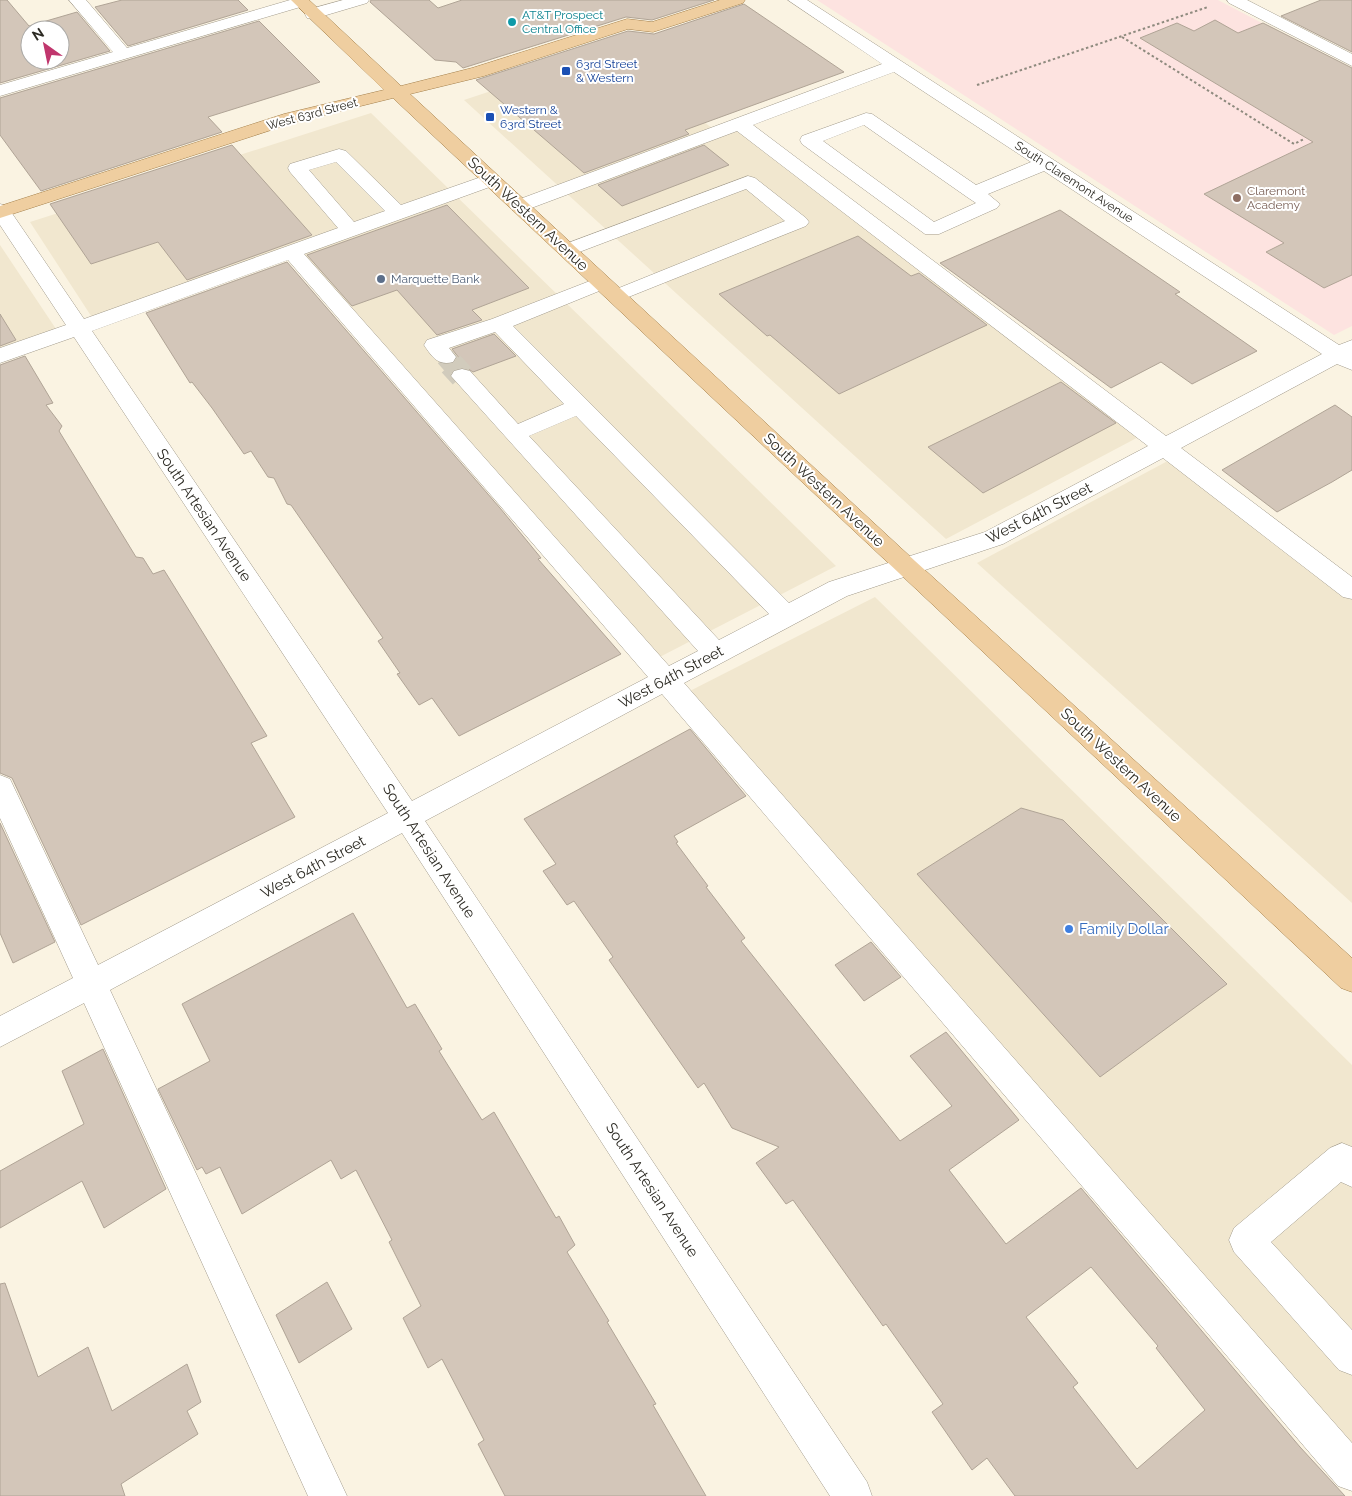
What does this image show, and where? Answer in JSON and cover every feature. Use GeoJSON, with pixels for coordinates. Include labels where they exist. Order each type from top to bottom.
{"type":"FeatureCollection","features":[{"type":"Feature","properties":{"kind":"main road","name":"West 63rd Street"},"geometry":{"type":"LineString","coordinates":[[0,211],[290,118],[478,72],[627,24],[653,27],[737,0]]}},
{"type":"Feature","properties":{"kind":"main road","name":"South Western Avenue"},"geometry":{"type":"LineString","coordinates":[[304,5],[906,567],[1352,978]]}},
{"type":"Feature","properties":{"kind":"main road","name":"West 63rd Street"},"geometry":{"type":"LineString","coordinates":[[627,24],[632,14],[650,8]]}},
{"type":"Feature","properties":{"kind":"street"},"geometry":{"type":"LineString","coordinates":[[77,0],[124,55]]}},
{"type":"Feature","properties":{"kind":"street"},"geometry":{"type":"LineString","coordinates":[[0,92],[304,5],[361,0]]}},
{"type":"Feature","properties":{"kind":"street","name":"South Claremont Avenue"},"geometry":{"type":"LineString","coordinates":[[796,0],[1046,163],[1347,355]]}},
{"type":"Feature","properties":{"kind":"street"},"geometry":{"type":"LineString","coordinates":[[1235,0],[1352,61]]}},
{"type":"Feature","properties":{"kind":"street"},"geometry":{"type":"LineString","coordinates":[[519,206],[896,65]]}},
{"type":"Feature","properties":{"kind":"street"},"geometry":{"type":"LineString","coordinates":[[866,118],[974,193],[990,204],[932,230],[808,140],[866,118]]}},
{"type":"Feature","properties":{"kind":"street"},"geometry":{"type":"LineString","coordinates":[[740,124],[1352,590]]}},
{"type":"Feature","properties":{"kind":"street"},"geometry":{"type":"LineString","coordinates":[[350,230],[297,168],[339,155],[398,213]]}},
{"type":"Feature","properties":{"kind":"street"},"geometry":{"type":"LineString","coordinates":[[974,193],[1046,163]]}},
{"type":"Feature","properties":{"kind":"street"},"geometry":{"type":"LineString","coordinates":[[0,356],[491,180]]}},
{"type":"Feature","properties":{"kind":"street"},"geometry":{"type":"LineString","coordinates":[[445,357],[434,345],[609,290],[798,222],[748,182],[566,250]]}},
{"type":"Feature","properties":{"kind":"street","name":"South Artesian Avenue"},"geometry":{"type":"LineString","coordinates":[[0,211],[407,817],[853,1496]]}},
{"type":"Feature","properties":{"kind":"street"},"geometry":{"type":"LineString","coordinates":[[292,252],[666,680],[1352,1472]]}},
{"type":"Feature","properties":{"kind":"street"},"geometry":{"type":"LineString","coordinates":[[499,324],[786,616]]}},
{"type":"Feature","properties":{"kind":"street","name":"West 64th Street"},"geometry":{"type":"LineString","coordinates":[[0,1032],[838,589],[994,538],[1164,447],[1347,355]]}},
{"type":"Feature","properties":{"kind":"street"},"geometry":{"type":"LineString","coordinates":[[462,376],[716,653]]}},
{"type":"Feature","properties":{"kind":"street"},"geometry":{"type":"LineString","coordinates":[[514,434],[579,406]]}},
{"type":"Feature","properties":{"kind":"street"},"geometry":{"type":"LineString","coordinates":[[0,787],[328,1496]]}},
{"type":"Feature","properties":{"kind":"street"},"geometry":{"type":"LineString","coordinates":[[1352,1170],[1342,1160],[1246,1240],[1352,1357]]}},
{"type":"Feature","properties":{"kind":"path"},"geometry":{"type":"LineString","coordinates":[[969,88],[1211,6]]}},
{"type":"Feature","properties":{"kind":"path"},"geometry":{"type":"LineString","coordinates":[[1121,36],[1294,144],[1304,139]]}},
{"type":"Feature","properties":{"kind":"shaded area","name":"Claremont Academy"},"geometry":{"type":"Polygon","coordinates":[[[817,0],[1218,0],[1352,70],[1352,326],[1334,335],[817,0]]]}},
{"type":"Feature","properties":{"kind":"shaded area"},"geometry":{"type":"Polygon","coordinates":[[[612,51],[717,132],[740,124],[1146,433],[946,539],[464,100],[612,51]]]}},
{"type":"Feature","properties":{"kind":"shaded area"},"geometry":{"type":"Polygon","coordinates":[[[371,113],[836,566],[650,662],[292,252],[95,322],[30,222],[371,113]]]}},
{"type":"Feature","properties":{"kind":"shaded area"},"geometry":{"type":"Polygon","coordinates":[[[0,245],[60,335],[0,356],[0,245]]]}},
{"type":"Feature","properties":{"kind":"shaded area"},"geometry":{"type":"Polygon","coordinates":[[[1177,456],[1352,590],[1352,903],[977,563],[1177,456]]]}},
{"type":"Feature","properties":{"kind":"shaded area"},"geometry":{"type":"Polygon","coordinates":[[[875,597],[1352,1065],[1352,1472],[680,696],[875,597]]]}},
{"type":"Feature","properties":{"kind":"building"},"geometry":{"type":"Polygon","coordinates":[[[0,0],[7,0],[24,20],[20,20],[20,70],[45,70],[0,83],[0,0]]]}},
{"type":"Feature","properties":{"kind":"building"},"geometry":{"type":"Polygon","coordinates":[[[122,0],[238,0],[248,10],[128,46],[95,7],[122,0]]]}},
{"type":"Feature","properties":{"kind":"building"},"geometry":{"type":"Polygon","coordinates":[[[371,0],[429,0],[438,8],[462,0],[714,0],[652,20],[626,17],[463,68],[456,62],[435,60],[370,2],[371,0]]]}},
{"type":"Feature","properties":{"kind":"building"},"geometry":{"type":"Polygon","coordinates":[[[1321,0],[1352,0],[1352,52],[1281,16],[1321,0]]]}},
{"type":"Feature","properties":{"kind":"building"},"geometry":{"type":"Polygon","coordinates":[[[744,4],[844,72],[685,130],[689,134],[584,173],[476,80],[628,31],[654,34],[744,4]]]}},
{"type":"Feature","properties":{"kind":"building"},"geometry":{"type":"Polygon","coordinates":[[[77,12],[110,51],[70,63],[70,20],[50,20],[77,12]]]}},
{"type":"Feature","properties":{"kind":"building"},"geometry":{"type":"Polygon","coordinates":[[[1215,20],[1238,33],[1263,23],[1352,68],[1352,275],[1324,288],[1266,252],[1284,243],[1204,194],[1313,142],[1140,38],[1177,23],[1194,31],[1215,20]]]}},
{"type":"Feature","properties":{"kind":"building"},"geometry":{"type":"Polygon","coordinates":[[[259,21],[320,82],[208,117],[222,132],[41,191],[0,135],[0,98],[259,21]]]}},
{"type":"Feature","properties":{"kind":"building"},"geometry":{"type":"Polygon","coordinates":[[[232,145],[312,235],[187,280],[158,242],[91,264],[50,204],[232,145]]]}},
{"type":"Feature","properties":{"kind":"building"},"geometry":{"type":"Polygon","coordinates":[[[704,145],[729,165],[622,206],[598,185],[704,145]]]}},
{"type":"Feature","properties":{"kind":"building","name":"Marquette Bank"},"geometry":{"type":"Polygon","coordinates":[[[447,205],[529,288],[472,310],[482,320],[437,335],[397,290],[352,306],[307,255],[447,205]]]}},
{"type":"Feature","properties":{"kind":"building"},"geometry":{"type":"Polygon","coordinates":[[[1060,210],[1180,292],[1175,294],[1257,351],[1192,384],[1161,362],[1111,388],[940,263],[1060,210]]]}},
{"type":"Feature","properties":{"kind":"building"},"geometry":{"type":"Polygon","coordinates":[[[858,236],[911,276],[919,273],[987,325],[839,394],[770,335],[767,336],[719,294],[858,236]]]}},
{"type":"Feature","properties":{"kind":"building"},"geometry":{"type":"Polygon","coordinates":[[[287,262],[500,508],[541,558],[538,559],[621,654],[459,736],[432,698],[419,705],[397,674],[400,673],[378,641],[383,638],[291,505],[287,504],[274,478],[268,477],[251,451],[244,454],[212,408],[192,382],[190,383],[146,313],[287,262]]]}},
{"type":"Feature","properties":{"kind":"building"},"geometry":{"type":"Polygon","coordinates":[[[0,314],[16,340],[0,346],[0,314]]]}},
{"type":"Feature","properties":{"kind":"building"},"geometry":{"type":"Polygon","coordinates":[[[494,334],[516,356],[473,372],[467,368],[452,349],[494,334]]]}},
{"type":"Feature","properties":{"kind":"building"},"geometry":{"type":"Polygon","coordinates":[[[25,356],[53,403],[46,405],[62,426],[59,431],[136,557],[143,558],[153,574],[164,570],[267,736],[251,743],[295,817],[81,925],[12,778],[0,773],[0,365],[25,356]]]}},
{"type":"Feature","properties":{"kind":"building"},"geometry":{"type":"Polygon","coordinates":[[[1061,382],[1116,423],[983,493],[928,447],[1061,382]]]}},
{"type":"Feature","properties":{"kind":"building"},"geometry":{"type":"Polygon","coordinates":[[[1335,405],[1352,417],[1352,470],[1332,482],[1277,512],[1222,470],[1335,405]]]}},
{"type":"Feature","properties":{"kind":"building"},"geometry":{"type":"Polygon","coordinates":[[[690,729],[746,796],[674,836],[678,842],[676,843],[708,886],[706,887],[745,938],[741,941],[900,1141],[952,1106],[910,1056],[946,1032],[1019,1120],[949,1170],[1006,1244],[1081,1188],[1300,1447],[1345,1496],[1015,1496],[987,1458],[972,1470],[932,1412],[943,1404],[886,1324],[883,1326],[793,1200],[786,1204],[756,1163],[779,1147],[732,1128],[704,1083],[698,1088],[609,960],[613,957],[574,901],[567,905],[543,871],[556,864],[524,819],[690,729]],[[1091,1267],[1026,1317],[1078,1383],[1073,1387],[1137,1469],[1205,1410],[1156,1348],[1158,1346],[1091,1267]]]}},
{"type":"Feature","properties":{"kind":"building","name":"Family Dollar"},"geometry":{"type":"Polygon","coordinates":[[[1021,808],[1063,820],[1227,984],[1100,1077],[917,874],[1021,808]]]}},
{"type":"Feature","properties":{"kind":"building"},"geometry":{"type":"Polygon","coordinates":[[[0,823],[55,942],[13,963],[0,933],[0,823]]]}},
{"type":"Feature","properties":{"kind":"building"},"geometry":{"type":"Polygon","coordinates":[[[353,913],[407,1008],[415,1004],[442,1049],[439,1051],[482,1120],[494,1112],[556,1218],[559,1216],[575,1245],[567,1252],[609,1321],[607,1322],[656,1404],[653,1405],[706,1496],[505,1496],[478,1444],[484,1440],[442,1359],[428,1368],[403,1318],[421,1306],[389,1242],[392,1240],[356,1170],[341,1179],[331,1160],[242,1214],[220,1167],[206,1174],[202,1167],[197,1170],[158,1089],[210,1061],[182,1004],[353,913]]]}},
{"type":"Feature","properties":{"kind":"building"},"geometry":{"type":"Polygon","coordinates":[[[871,942],[901,977],[864,1001],[835,965],[871,942]]]}},
{"type":"Feature","properties":{"kind":"building"},"geometry":{"type":"Polygon","coordinates":[[[103,1049],[166,1189],[104,1228],[82,1181],[0,1228],[0,1171],[84,1124],[62,1071],[103,1049]]]}},
{"type":"Feature","properties":{"kind":"building"},"geometry":{"type":"Polygon","coordinates":[[[327,1282],[352,1329],[299,1363],[276,1315],[327,1282]]]}},
{"type":"Feature","properties":{"kind":"building"},"geometry":{"type":"Polygon","coordinates":[[[5,1283],[38,1377],[88,1347],[112,1411],[187,1364],[201,1402],[187,1411],[198,1434],[121,1484],[125,1496],[0,1496],[0,1284],[5,1283]]]}},
{"type":"Feature","properties":{"kind":"tunnel"},"geometry":{"type":"LineString","coordinates":[[445,357],[452,365]]}},
{"type":"Feature","properties":{"kind":"tunnel"},"geometry":{"type":"LineString","coordinates":[[451,364],[462,376]]}},
{"type":"Feature","properties":{"kind":"place","name":"AT&T Prospect Central Office"},"geometry":{"type":"Point","coordinates":[512,22]}},
{"type":"Feature","properties":{"kind":"place","name":"63rd Street & Western"},"geometry":{"type":"Point","coordinates":[566,71]}},
{"type":"Feature","properties":{"kind":"place","name":"Western & 63rd Street"},"geometry":{"type":"Point","coordinates":[490,117]}},
{"type":"Feature","properties":{"kind":"place","name":"Claremont Academy"},"geometry":{"type":"Point","coordinates":[1237,198]}},
{"type":"Feature","properties":{"kind":"place","name":"Marquette Bank"},"geometry":{"type":"Point","coordinates":[381,279]}},
{"type":"Feature","properties":{"kind":"place","name":"Family Dollar"},"geometry":{"type":"Point","coordinates":[1069,929]}}]}
